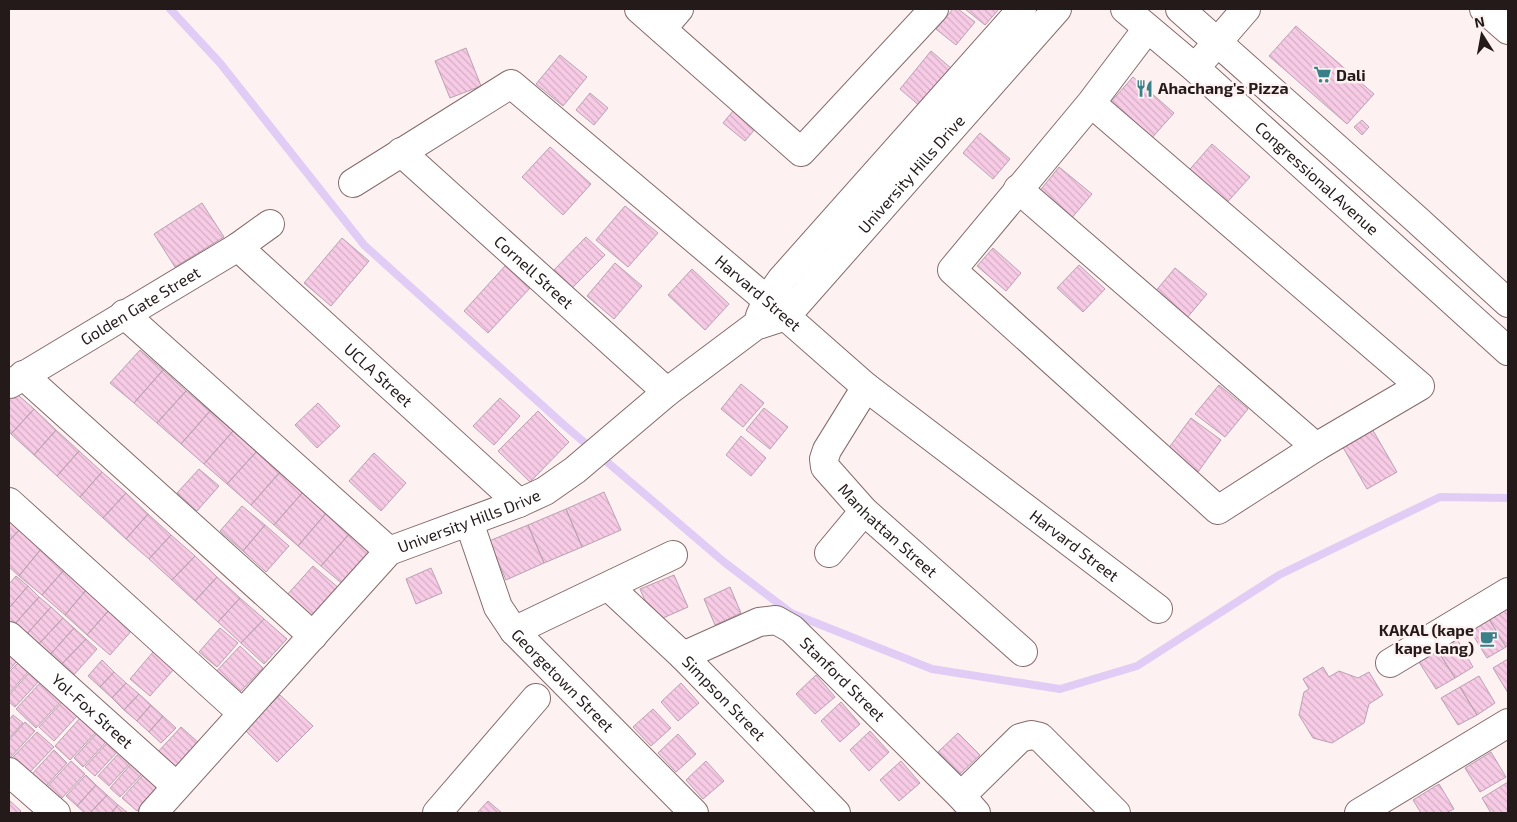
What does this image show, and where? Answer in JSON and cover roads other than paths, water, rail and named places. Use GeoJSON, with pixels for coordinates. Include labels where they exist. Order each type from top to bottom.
{"type":"FeatureCollection","features":[{"type":"Feature","properties":{"kind":"street"},"geometry":{"type":"LineString","coordinates":[[639,9],[801,152],[929,11]]}},
{"type":"Feature","properties":{"kind":"street"},"geometry":{"type":"LineString","coordinates":[[662,29],[679,9]]}},
{"type":"Feature","properties":{"kind":"street","name":"University Hills Drive"},"geometry":{"type":"LineString","coordinates":[[776,308],[781,280],[1022,9]]}},
{"type":"Feature","properties":{"kind":"street","name":"University Hills Drive"},"geometry":{"type":"LineString","coordinates":[[153,813],[389,551],[519,503],[546,491],[617,436],[667,392],[755,326],[776,308],[1058,9]]}},
{"type":"Feature","properties":{"kind":"street","name":"Congressional Avenue"},"geometry":{"type":"LineString","coordinates":[[1125,9],[1195,68],[1508,351]]}},
{"type":"Feature","properties":{"kind":"street"},"geometry":{"type":"LineString","coordinates":[[1180,9],[1415,218],[1508,304]]}},
{"type":"Feature","properties":{"kind":"street"},"geometry":{"type":"LineString","coordinates":[[1195,68],[1246,9]]}},
{"type":"Feature","properties":{"kind":"street"},"geometry":{"type":"LineString","coordinates":[[1484,9],[1508,30]]}},
{"type":"Feature","properties":{"kind":"street"},"geometry":{"type":"LineString","coordinates":[[1091,103],[1420,386],[1316,447],[1218,510],[952,270],[1091,103],[1147,29]]}},
{"type":"Feature","properties":{"kind":"street","name":"Harvard Street"},"geometry":{"type":"LineString","coordinates":[[353,183],[511,84],[776,308],[866,387],[1158,609]]}},
{"type":"Feature","properties":{"kind":"street","name":"Cornell Street"},"geometry":{"type":"LineString","coordinates":[[400,152],[667,392]]}},
{"type":"Feature","properties":{"kind":"street"},"geometry":{"type":"LineString","coordinates":[[1018,189],[1316,447]]}},
{"type":"Feature","properties":{"kind":"street","name":"Golden Gate Street"},"geometry":{"type":"LineString","coordinates":[[16,380],[238,247],[270,224]]}},
{"type":"Feature","properties":{"kind":"street","name":"UCLA Street"},"geometry":{"type":"LineString","coordinates":[[238,247],[519,503]]}},
{"type":"Feature","properties":{"kind":"street"},"geometry":{"type":"LineString","coordinates":[[124,314],[389,551]]}},
{"type":"Feature","properties":{"kind":"street"},"geometry":{"type":"LineString","coordinates":[[16,380],[313,636]]}},
{"type":"Feature","properties":{"kind":"street","name":"Manhattan Street"},"geometry":{"type":"LineString","coordinates":[[866,387],[827,450],[824,459],[825,467],[864,510],[1023,652]]}},
{"type":"Feature","properties":{"kind":"street"},"geometry":{"type":"LineString","coordinates":[[9,502],[242,713]]}},
{"type":"Feature","properties":{"kind":"street"},"geometry":{"type":"LineString","coordinates":[[829,553],[864,510]]}},
{"type":"Feature","properties":{"kind":"street","name":"Georgetown Street"},"geometry":{"type":"LineString","coordinates":[[469,522],[498,607],[514,631],[694,813]]}},
{"type":"Feature","properties":{"kind":"street"},"geometry":{"type":"LineString","coordinates":[[514,631],[673,555]]}},
{"type":"Feature","properties":{"kind":"street","name":"Simpson Street"},"geometry":{"type":"LineString","coordinates":[[609,587],[683,656],[836,813]]}},
{"type":"Feature","properties":{"kind":"street"},"geometry":{"type":"LineString","coordinates":[[1390,663],[1508,592]]}},
{"type":"Feature","properties":{"kind":"street","name":"Stanford Street"},"geometry":{"type":"LineString","coordinates":[[683,656],[759,622],[776,620],[792,629],[968,805]]}},
{"type":"Feature","properties":{"kind":"street","name":"Yol-Fox Street"},"geometry":{"type":"LineString","coordinates":[[9,636],[176,786]]}},
{"type":"Feature","properties":{"kind":"street"},"geometry":{"type":"LineString","coordinates":[[437,813],[536,698]]}},
{"type":"Feature","properties":{"kind":"street"},"geometry":{"type":"LineString","coordinates":[[1359,813],[1508,723]]}},
{"type":"Feature","properties":{"kind":"street"},"geometry":{"type":"LineString","coordinates":[[968,805],[1020,738],[1031,735],[1040,737],[1116,813]]}},
{"type":"Feature","properties":{"kind":"street"},"geometry":{"type":"LineString","coordinates":[[9,772],[56,813]]}},
{"type":"Feature","properties":{"kind":"waterway"},"geometry":{"type":"LineString","coordinates":[[170,9],[220,63],[364,245],[564,425],[724,562],[791,613],[932,669],[1060,689],[1137,666],[1279,575],[1440,497],[1508,498]]}},
{"type":"Feature","properties":{"kind":"place","name":"Dali"},"geometry":{"type":"Point","coordinates":[1322,75]}},
{"type":"Feature","properties":{"kind":"place","name":"Ahachang's Pizza"},"geometry":{"type":"Point","coordinates":[1144,88]}},
{"type":"Feature","properties":{"kind":"place","name":"KAKAL (kape kape lang)"},"geometry":{"type":"Point","coordinates":[1488,639]}}]}
